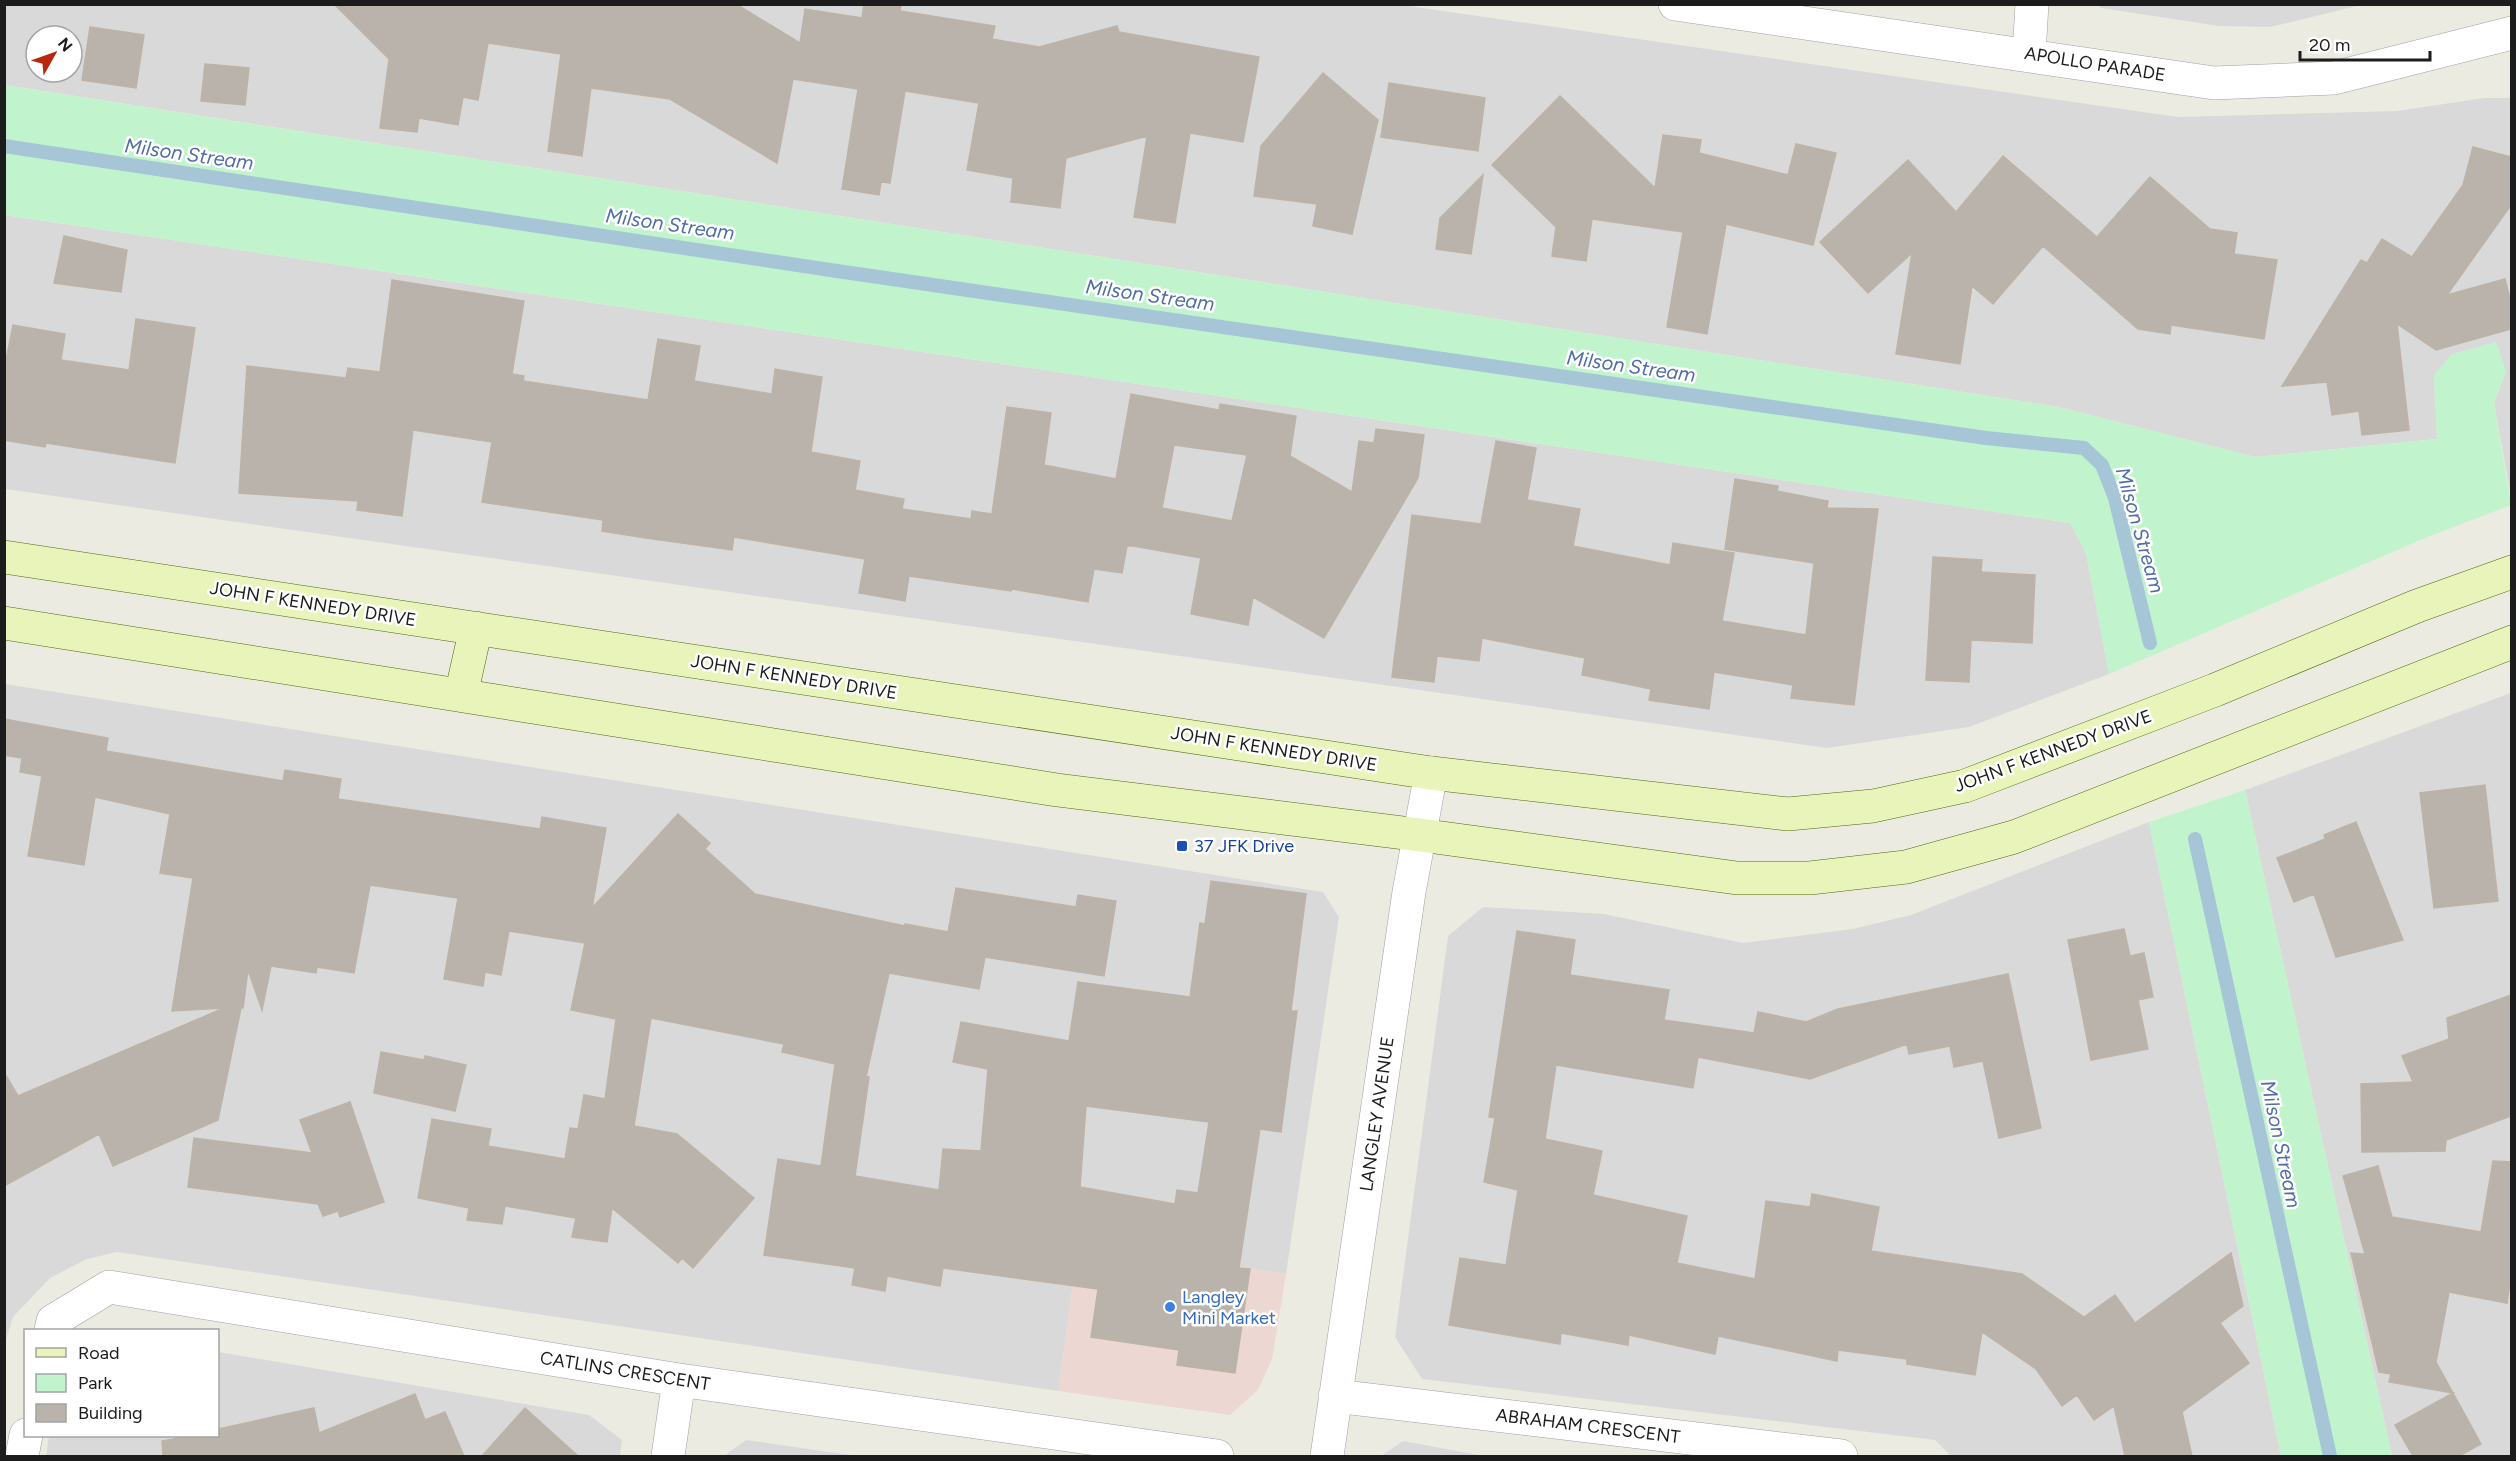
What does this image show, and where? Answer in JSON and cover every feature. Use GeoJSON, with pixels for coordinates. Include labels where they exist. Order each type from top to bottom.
{"type":"FeatureCollection","features":[{"type":"Feature","properties":{"kind":"main road","name":"JOHN F KENNEDY DRIVE"},"geometry":{"type":"LineString","coordinates":[[4,557],[1431,773],[1788,814],[1873,806],[1965,786],[2226,686],[2417,606],[2511,572]]}},
{"type":"Feature","properties":{"kind":"main road"},"geometry":{"type":"LineString","coordinates":[[4,623],[1058,790],[1420,835],[1737,878],[1810,878],[1906,867],[2014,837],[2511,642]]}},
{"type":"Feature","properties":{"kind":"main road"},"geometry":{"type":"LineString","coordinates":[[461,695],[476,628]]}},
{"type":"Feature","properties":{"kind":"street","name":"APOLLO PARADE"},"geometry":{"type":"LineString","coordinates":[[1675,4],[2029,54],[2214,83],[2334,78],[2511,33]]}},
{"type":"Feature","properties":{"kind":"street"},"geometry":{"type":"LineString","coordinates":[[2029,54],[2032,4]]}},
{"type":"Feature","properties":{"kind":"street","name":"LANGLEY AVENUE"},"geometry":{"type":"LineString","coordinates":[[1327,1456],[1409,892],[1431,773]]}},
{"type":"Feature","properties":{"kind":"street","name":"CATLINS CRESCENT"},"geometry":{"type":"LineString","coordinates":[[51,1329],[54,1321],[110,1287],[679,1380],[1217,1456]]}},
{"type":"Feature","properties":{"kind":"street"},"geometry":{"type":"LineString","coordinates":[[668,1456],[679,1380]]}},
{"type":"Feature","properties":{"kind":"street","name":"ABRAHAM CRESCENT"},"geometry":{"type":"LineString","coordinates":[[1335,1396],[1841,1456]]}},
{"type":"Feature","properties":{"kind":"street"},"geometry":{"type":"LineString","coordinates":[[22,1456],[26,1437]]}},
{"type":"Feature","properties":{"kind":"shaded area"},"geometry":{"type":"Polygon","coordinates":[[[1395,4],[2178,117],[2397,111],[2484,98],[2511,98],[2511,497],[2494,403],[2506,371],[2434,375],[2437,439],[2255,457],[2059,407],[5,85],[4,5],[1395,4]]]}},
{"type":"Feature","properties":{"kind":"shaded area"},"geometry":{"type":"Polygon","coordinates":[[[2098,5],[2361,5],[2270,27],[2219,26],[2101,8],[2098,5]]]}},
{"type":"Feature","properties":{"kind":"shaded area"},"geometry":{"type":"Polygon","coordinates":[[[4,215],[2070,523],[2086,553],[2109,674],[1969,727],[1827,748],[5,489],[4,215]]]}},
{"type":"Feature","properties":{"kind":"shaded area"},"geometry":{"type":"Polygon","coordinates":[[[5,684],[1323,892],[1339,917],[1286,1274],[1079,1242],[1058,1391],[117,1252],[87,1259],[50,1278],[13,1317],[5,1343],[5,684]]]}},
{"type":"Feature","properties":{"kind":"shaded area"},"geometry":{"type":"Polygon","coordinates":[[[2511,693],[2511,1456],[2392,1456],[2245,790],[2511,693]]]}},
{"type":"Feature","properties":{"kind":"shaded area"},"geometry":{"type":"Polygon","coordinates":[[[2149,822],[2281,1456],[1951,1456],[1935,1440],[1422,1379],[1395,1337],[1448,936],[1483,907],[1604,914],[1743,943],[1853,929],[1911,915],[2149,822]]]}},
{"type":"Feature","properties":{"kind":"shaded area"},"geometry":{"type":"Polygon","coordinates":[[[1079,1241],[1286,1274],[1272,1359],[1258,1390],[1230,1415],[1058,1391],[1079,1241]]]}},
{"type":"Feature","properties":{"kind":"shaded area"},"geometry":{"type":"Polygon","coordinates":[[[219,1352],[589,1415],[622,1440],[620,1456],[46,1456],[49,1437],[219,1437],[219,1352]]]}},
{"type":"Feature","properties":{"kind":"shaded area"},"geometry":{"type":"Polygon","coordinates":[[[746,1440],[857,1456],[724,1456],[746,1440]]]}},
{"type":"Feature","properties":{"kind":"shaded area"},"geometry":{"type":"Polygon","coordinates":[[[1403,1441],[1484,1456],[1381,1456],[1403,1441]]]}},
{"type":"Feature","properties":{"kind":"green space"},"geometry":{"type":"Polygon","coordinates":[[[4,85],[2059,407],[2255,457],[2437,439],[2434,375],[2452,354],[2496,342],[2506,371],[2494,403],[2511,505],[2425,538],[2109,674],[2086,553],[2070,523],[5,215],[4,85]]]}},
{"type":"Feature","properties":{"kind":"green space"},"geometry":{"type":"Polygon","coordinates":[[[2245,790],[2392,1456],[2281,1456],[2149,822],[2245,790]]]}},
{"type":"Feature","properties":{"kind":"building"},"geometry":{"type":"Polygon","coordinates":[[[334,4],[736,4],[800,43],[805,9],[862,18],[864,4],[901,4],[900,11],[995,26],[992,39],[1039,47],[1117,26],[1119,32],[1259,57],[1243,142],[1190,133],[1175,223],[1134,217],[1147,136],[1066,158],[1060,208],[1011,202],[1013,178],[967,170],[979,103],[905,91],[890,183],[881,182],[879,195],[842,189],[858,89],[793,79],[777,163],[670,99],[591,88],[582,156],[548,151],[561,54],[488,43],[478,100],[463,97],[458,125],[419,118],[417,132],[380,128],[389,59],[334,4]]]}},
{"type":"Feature","properties":{"kind":"building"},"geometry":{"type":"Polygon","coordinates":[[[90,27],[144,35],[136,88],[84,80],[90,27]]]}},
{"type":"Feature","properties":{"kind":"building"},"geometry":{"type":"Polygon","coordinates":[[[205,64],[249,68],[245,105],[201,101],[205,64]]]}},
{"type":"Feature","properties":{"kind":"building"},"geometry":{"type":"Polygon","coordinates":[[[1323,73],[1378,120],[1352,234],[1313,226],[1317,204],[1254,196],[1261,146],[1323,73]]]}},
{"type":"Feature","properties":{"kind":"building"},"geometry":{"type":"Polygon","coordinates":[[[1389,83],[1485,98],[1478,151],[1381,137],[1389,83]]]}},
{"type":"Feature","properties":{"kind":"building"},"geometry":{"type":"Polygon","coordinates":[[[1560,96],[1655,188],[1663,135],[1701,140],[1699,153],[1788,175],[1796,144],[1836,153],[1813,245],[1726,224],[1707,334],[1667,327],[1683,232],[1592,219],[1586,261],[1552,256],[1556,227],[1492,165],[1560,96]]]}},
{"type":"Feature","properties":{"kind":"building"},"geometry":{"type":"Polygon","coordinates":[[[2473,147],[2511,157],[2511,205],[2447,295],[2505,279],[2511,303],[2511,329],[2436,350],[2397,324],[2409,430],[2362,435],[2359,411],[2332,415],[2327,382],[2282,386],[2361,260],[2367,263],[2382,239],[2412,257],[2463,185],[2473,147]]]}},
{"type":"Feature","properties":{"kind":"building"},"geometry":{"type":"Polygon","coordinates":[[[2003,156],[2097,237],[2150,177],[2210,229],[2237,233],[2234,254],[2277,260],[2264,339],[2171,325],[2170,334],[2138,329],[2043,246],[1993,304],[1972,286],[1960,364],[1896,354],[1912,253],[1868,293],[1820,242],[1908,160],[1956,212],[2003,156]]]}},
{"type":"Feature","properties":{"kind":"building"},"geometry":{"type":"Polygon","coordinates":[[[1483,175],[1471,254],[1436,249],[1440,218],[1483,175]]]}},
{"type":"Feature","properties":{"kind":"building"},"geometry":{"type":"Polygon","coordinates":[[[64,236],[127,250],[121,292],[54,283],[64,236]]]}},
{"type":"Feature","properties":{"kind":"building"},"geometry":{"type":"Polygon","coordinates":[[[392,280],[524,301],[512,374],[524,376],[523,381],[648,400],[658,339],[700,346],[694,381],[772,394],[775,369],[822,377],[811,452],[860,461],[855,490],[904,499],[902,509],[971,519],[972,511],[992,514],[1007,407],[1051,413],[1044,465],[1116,479],[1131,394],[1219,410],[1220,404],[1296,416],[1290,456],[1352,492],[1359,441],[1374,443],[1376,429],[1424,435],[1418,478],[1324,638],[1253,597],[1248,625],[1191,614],[1201,558],[1133,546],[1127,546],[1122,573],[1094,569],[1088,602],[1012,589],[1011,591],[909,576],[905,601],[859,593],[865,559],[734,537],[732,550],[646,538],[602,531],[603,520],[482,502],[492,442],[413,430],[402,516],[357,510],[358,501],[239,493],[247,366],[346,378],[348,368],[380,372],[392,280]],[[1174,445],[1162,508],[1232,521],[1247,455],[1174,445]]]}},
{"type":"Feature","properties":{"kind":"building"},"geometry":{"type":"Polygon","coordinates":[[[136,319],[195,328],[175,463],[46,443],[45,447],[4,440],[4,370],[13,325],[65,334],[61,360],[129,370],[136,319]]]}},
{"type":"Feature","properties":{"kind":"building"},"geometry":{"type":"Polygon","coordinates":[[[1496,441],[1536,448],[1527,500],[1580,509],[1573,546],[1670,565],[1673,543],[1734,553],[1722,621],[1806,635],[1814,563],[1725,549],[1735,479],[1778,486],[1777,491],[1828,501],[1827,508],[1878,509],[1854,705],[1791,698],[1793,685],[1714,672],[1709,709],[1649,700],[1651,689],[1582,675],[1585,658],[1482,638],[1479,661],[1437,656],[1434,682],[1392,677],[1412,515],[1481,524],[1496,441]]]}},
{"type":"Feature","properties":{"kind":"building"},"geometry":{"type":"Polygon","coordinates":[[[1933,557],[1982,560],[1981,572],[2035,575],[2032,643],[1971,640],[1969,682],[1926,680],[1933,557]]]}},
{"type":"Feature","properties":{"kind":"building"},"geometry":{"type":"Polygon","coordinates":[[[4,719],[108,738],[106,751],[283,781],[285,770],[341,779],[338,799],[540,829],[542,817],[606,828],[592,908],[678,814],[710,843],[705,849],[755,894],[905,926],[905,924],[948,932],[956,888],[1076,907],[1078,895],[1116,901],[1104,976],[985,957],[979,989],[889,973],[866,1077],[869,1077],[855,1176],[939,1190],[943,1149],[981,1151],[988,1069],[953,1062],[961,1022],[1069,1041],[1078,982],[1190,997],[1200,923],[1205,924],[1211,881],[1306,894],[1291,1011],[1297,1011],[1281,1132],[1260,1129],[1239,1268],[1250,1269],[1235,1373],[1177,1365],[1179,1350],[1091,1337],[1098,1289],[943,1268],[940,1286],[887,1276],[885,1291],[852,1285],[855,1268],[764,1255],[778,1159],[821,1166],[835,1064],[782,1052],[784,1044],[651,1018],[634,1126],[677,1134],[754,1198],[693,1268],[682,1258],[678,1263],[612,1208],[607,1242],[572,1237],[576,1218],[505,1206],[502,1224],[467,1220],[469,1208],[418,1198],[432,1119],[491,1129],[488,1146],[565,1159],[570,1128],[578,1129],[584,1095],[605,1099],[616,1019],[571,1010],[585,943],[509,931],[501,975],[485,972],[483,986],[444,979],[458,898],[370,885],[354,973],[317,967],[316,973],[271,966],[262,1010],[248,970],[243,1008],[241,1008],[218,1120],[113,1166],[99,1134],[4,1186],[4,1072],[18,1096],[224,1008],[172,1011],[193,878],[160,873],[170,814],[95,797],[84,865],[28,856],[42,776],[20,772],[22,758],[4,755],[4,719]],[[1086,1106],[1080,1187],[1175,1204],[1177,1190],[1198,1193],[1209,1122],[1086,1106]]]}},
{"type":"Feature","properties":{"kind":"building"},"geometry":{"type":"Polygon","coordinates":[[[2485,785],[2498,901],[2434,908],[2420,793],[2485,785]]]}},
{"type":"Feature","properties":{"kind":"building"},"geometry":{"type":"Polygon","coordinates":[[[2356,822],[2403,940],[2336,957],[2314,894],[2294,902],[2277,858],[2325,839],[2324,835],[2356,822]]]}},
{"type":"Feature","properties":{"kind":"building"},"geometry":{"type":"Polygon","coordinates":[[[2124,929],[2130,956],[2144,953],[2153,997],[2138,1000],[2148,1049],[2091,1060],[2068,940],[2124,929]]]}},
{"type":"Feature","properties":{"kind":"building"},"geometry":{"type":"Polygon","coordinates":[[[1517,931],[1575,940],[1570,975],[1669,990],[1664,1020],[1754,1033],[1758,1012],[1806,1022],[1838,1009],[2008,974],[2041,1128],[1999,1138],[1983,1061],[1954,1067],[1950,1046],[1909,1054],[1907,1044],[1810,1079],[1698,1057],[1693,1088],[1556,1065],[1545,1139],[1602,1151],[1593,1195],[1687,1216],[1677,1263],[1755,1279],[1766,1201],[1810,1207],[1812,1194],[1879,1207],[1871,1251],[2022,1274],[2084,1317],[2115,1295],[2135,1323],[2231,1253],[2243,1306],[2220,1323],[2249,1363],[2182,1412],[2192,1456],[2125,1456],[2114,1406],[2094,1420],[2077,1395],[2062,1406],[2036,1369],[1982,1332],[1975,1375],[1907,1364],[1907,1359],[1838,1350],[1837,1361],[1718,1336],[1715,1354],[1629,1335],[1628,1345],[1561,1333],[1560,1344],[1449,1325],[1460,1258],[1506,1265],[1518,1190],[1484,1182],[1495,1118],[1489,1117],[1517,931]]]}},
{"type":"Feature","properties":{"kind":"building"},"geometry":{"type":"Polygon","coordinates":[[[2511,995],[2511,1116],[2446,1140],[2445,1151],[2362,1152],[2361,1084],[2413,1082],[2402,1056],[2449,1039],[2447,1018],[2511,995]]]}},
{"type":"Feature","properties":{"kind":"building"},"geometry":{"type":"Polygon","coordinates":[[[381,1052],[424,1060],[425,1056],[466,1065],[455,1111],[374,1093],[381,1052]]]}},
{"type":"Feature","properties":{"kind":"building"},"geometry":{"type":"Polygon","coordinates":[[[350,1102],[384,1202],[340,1217],[338,1211],[323,1216],[318,1204],[188,1187],[194,1138],[312,1153],[300,1120],[350,1102]]]}},
{"type":"Feature","properties":{"kind":"building"},"geometry":{"type":"Polygon","coordinates":[[[2493,1161],[2511,1162],[2511,1276],[2507,1303],[2449,1292],[2436,1362],[2481,1444],[2459,1456],[2413,1456],[2395,1425],[2453,1393],[2389,1382],[2391,1374],[2379,1372],[2351,1253],[2365,1254],[2343,1176],[2378,1166],[2392,1217],[2481,1232],[2493,1161]]]}},
{"type":"Feature","properties":{"kind":"building"},"geometry":{"type":"Polygon","coordinates":[[[415,1394],[425,1420],[445,1412],[464,1456],[163,1456],[162,1441],[183,1437],[219,1437],[219,1429],[314,1408],[319,1433],[415,1394]]]}},
{"type":"Feature","properties":{"kind":"building"},"geometry":{"type":"Polygon","coordinates":[[[525,1408],[578,1456],[482,1456],[525,1408]]]}},
{"type":"Feature","properties":{"kind":"waterway","name":"Milson Stream"},"geometry":{"type":"LineString","coordinates":[[4,146],[837,271],[1986,438],[2084,448],[2102,465],[2115,498],[2150,643]]}},
{"type":"Feature","properties":{"kind":"waterway","name":"Milson Stream"},"geometry":{"type":"LineString","coordinates":[[2195,839],[2330,1456]]}},
{"type":"Feature","properties":{"kind":"place","name":"37 JFK Drive"},"geometry":{"type":"Point","coordinates":[1182,846]}},
{"type":"Feature","properties":{"kind":"place","name":"Langley Mini Market"},"geometry":{"type":"Point","coordinates":[1170,1307]}}]}
